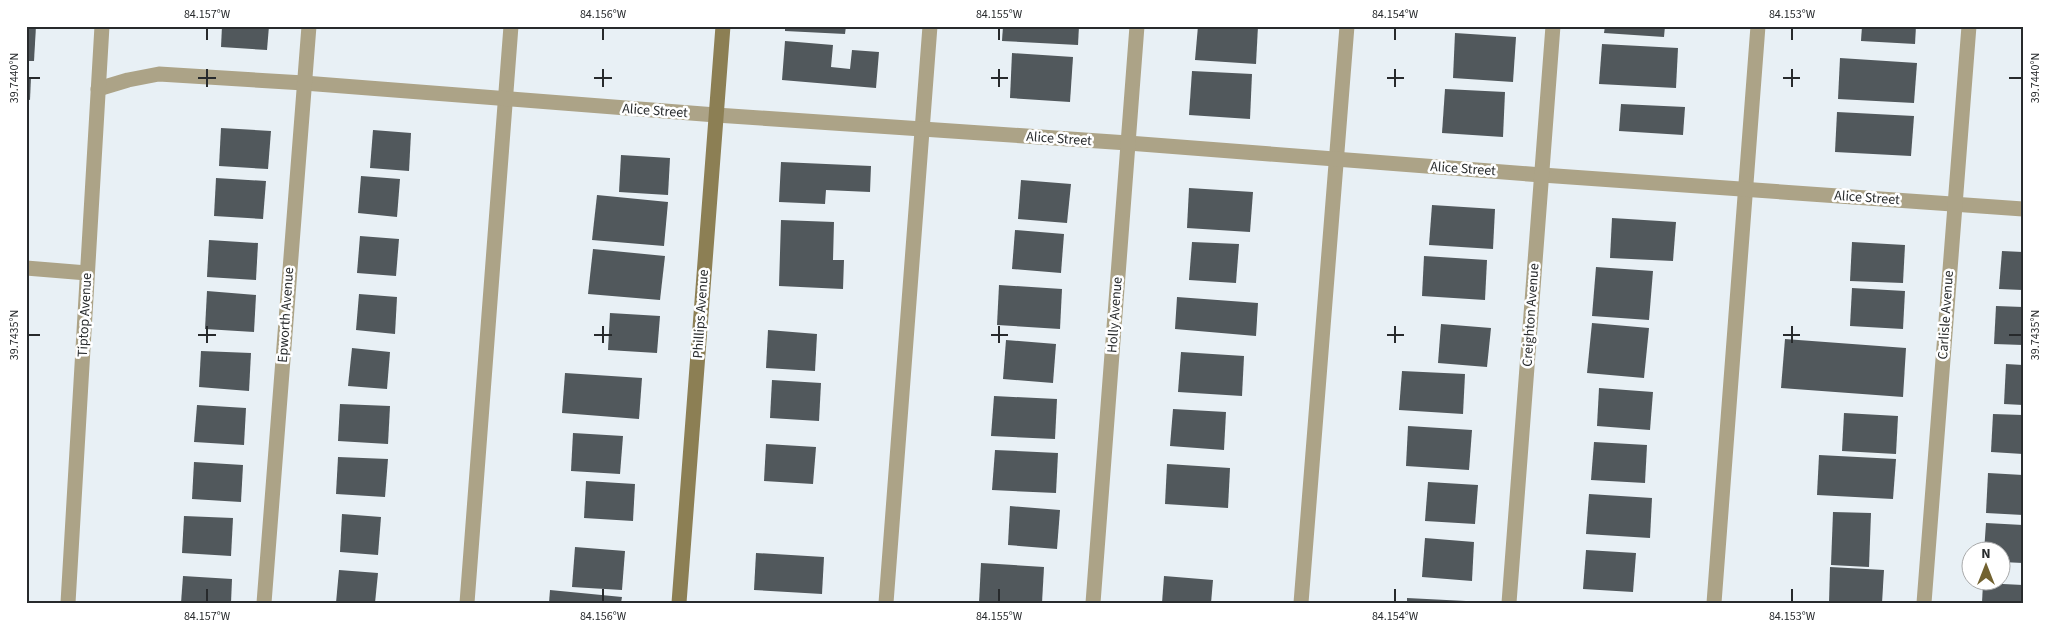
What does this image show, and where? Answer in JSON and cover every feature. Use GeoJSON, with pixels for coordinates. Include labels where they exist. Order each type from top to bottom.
{"type":"FeatureCollection","features":[{"type":"Feature","properties":{"kind":"street","name":"Tiptop Avenue"},"geometry":{"type":"LineString","coordinates":[[68,603],[102,26]]}},
{"type":"Feature","properties":{"kind":"street","name":"Epworth Avenue"},"geometry":{"type":"LineString","coordinates":[[264,603],[309,26]]}},
{"type":"Feature","properties":{"kind":"street"},"geometry":{"type":"LineString","coordinates":[[467,603],[510,26]]}},
{"type":"Feature","properties":{"kind":"street","name":"Phillips Avenue"},"geometry":{"type":"LineString","coordinates":[[679,603],[723,26]]}},
{"type":"Feature","properties":{"kind":"street"},"geometry":{"type":"LineString","coordinates":[[886,603],[930,26]]}},
{"type":"Feature","properties":{"kind":"street","name":"Holly Avenue"},"geometry":{"type":"LineString","coordinates":[[1093,603],[1137,26]]}},
{"type":"Feature","properties":{"kind":"street"},"geometry":{"type":"LineString","coordinates":[[1302,603],[1347,26]]}},
{"type":"Feature","properties":{"kind":"street","name":"Creighton Avenue"},"geometry":{"type":"LineString","coordinates":[[1508,603],[1553,26]]}},
{"type":"Feature","properties":{"kind":"street"},"geometry":{"type":"LineString","coordinates":[[1714,603],[1758,26]]}},
{"type":"Feature","properties":{"kind":"street","name":"Carlisle Avenue"},"geometry":{"type":"LineString","coordinates":[[1924,603],[1968,26]]}},
{"type":"Feature","properties":{"kind":"street","name":"Alice Street"},"geometry":{"type":"LineString","coordinates":[[98,89],[128,80],[159,74],[304,83],[716,116],[1128,143],[2023,209]]}},
{"type":"Feature","properties":{"kind":"street"},"geometry":{"type":"LineString","coordinates":[[26,268],[87,272]]}},
{"type":"Feature","properties":{"kind":"building"},"geometry":{"type":"Polygon","coordinates":[[[26,26],[36,26],[34,61],[26,61],[26,26]]]}},
{"type":"Feature","properties":{"kind":"building"},"geometry":{"type":"Polygon","coordinates":[[[222,26],[269,26],[267,50],[221,47],[222,26]]]}},
{"type":"Feature","properties":{"kind":"building"},"geometry":{"type":"Polygon","coordinates":[[[785,26],[846,26],[845,34],[785,31],[785,26]]]}},
{"type":"Feature","properties":{"kind":"building"},"geometry":{"type":"Polygon","coordinates":[[[1003,26],[1079,26],[1078,45],[1002,41],[1003,26]]]}},
{"type":"Feature","properties":{"kind":"building"},"geometry":{"type":"Polygon","coordinates":[[[1198,26],[1258,26],[1256,64],[1195,60],[1198,26]]]}},
{"type":"Feature","properties":{"kind":"building"},"geometry":{"type":"Polygon","coordinates":[[[1605,26],[1665,26],[1664,37],[1604,33],[1605,26]]]}},
{"type":"Feature","properties":{"kind":"building"},"geometry":{"type":"Polygon","coordinates":[[[1862,26],[1916,26],[1915,44],[1861,41],[1862,26]]]}},
{"type":"Feature","properties":{"kind":"building"},"geometry":{"type":"Polygon","coordinates":[[[1455,33],[1516,37],[1513,82],[1453,78],[1455,33]]]}},
{"type":"Feature","properties":{"kind":"building"},"geometry":{"type":"Polygon","coordinates":[[[785,41],[833,45],[831,67],[850,69],[852,50],[879,52],[876,88],[782,80],[785,41]]]}},
{"type":"Feature","properties":{"kind":"building"},"geometry":{"type":"Polygon","coordinates":[[[1602,44],[1678,48],[1676,88],[1599,84],[1602,44]]]}},
{"type":"Feature","properties":{"kind":"building"},"geometry":{"type":"Polygon","coordinates":[[[1012,53],[1073,57],[1070,102],[1010,98],[1012,53]]]}},
{"type":"Feature","properties":{"kind":"building"},"geometry":{"type":"Polygon","coordinates":[[[1840,58],[1917,63],[1914,103],[1838,99],[1840,58]]]}},
{"type":"Feature","properties":{"kind":"building"},"geometry":{"type":"Polygon","coordinates":[[[1192,71],[1252,74],[1250,119],[1189,115],[1192,71]]]}},
{"type":"Feature","properties":{"kind":"building"},"geometry":{"type":"Polygon","coordinates":[[[26,77],[31,77],[30,100],[26,99],[26,77]]]}},
{"type":"Feature","properties":{"kind":"building"},"geometry":{"type":"Polygon","coordinates":[[[1445,89],[1505,92],[1503,137],[1442,133],[1445,89]]]}},
{"type":"Feature","properties":{"kind":"building"},"geometry":{"type":"Polygon","coordinates":[[[1621,104],[1685,107],[1683,135],[1619,131],[1621,104]]]}},
{"type":"Feature","properties":{"kind":"building"},"geometry":{"type":"Polygon","coordinates":[[[1837,112],[1914,116],[1911,156],[1835,152],[1837,112]]]}},
{"type":"Feature","properties":{"kind":"building"},"geometry":{"type":"Polygon","coordinates":[[[221,128],[271,131],[268,169],[219,166],[221,128]]]}},
{"type":"Feature","properties":{"kind":"building"},"geometry":{"type":"Polygon","coordinates":[[[373,130],[411,133],[409,171],[370,168],[373,130]]]}},
{"type":"Feature","properties":{"kind":"building"},"geometry":{"type":"Polygon","coordinates":[[[621,155],[670,158],[668,195],[619,192],[621,155]]]}},
{"type":"Feature","properties":{"kind":"building"},"geometry":{"type":"Polygon","coordinates":[[[781,162],[871,166],[870,192],[826,190],[825,204],[779,202],[781,162]]]}},
{"type":"Feature","properties":{"kind":"building"},"geometry":{"type":"Polygon","coordinates":[[[361,176],[400,179],[397,217],[358,213],[361,176]]]}},
{"type":"Feature","properties":{"kind":"building"},"geometry":{"type":"Polygon","coordinates":[[[216,178],[266,181],[263,219],[214,216],[216,178]]]}},
{"type":"Feature","properties":{"kind":"building"},"geometry":{"type":"Polygon","coordinates":[[[1021,180],[1071,184],[1067,223],[1018,219],[1021,180]]]}},
{"type":"Feature","properties":{"kind":"building"},"geometry":{"type":"Polygon","coordinates":[[[1189,188],[1253,192],[1250,232],[1187,228],[1189,188]]]}},
{"type":"Feature","properties":{"kind":"building"},"geometry":{"type":"Polygon","coordinates":[[[597,195],[668,202],[664,246],[592,240],[597,195]]]}},
{"type":"Feature","properties":{"kind":"building"},"geometry":{"type":"Polygon","coordinates":[[[1432,205],[1495,209],[1493,249],[1429,245],[1432,205]]]}},
{"type":"Feature","properties":{"kind":"building"},"geometry":{"type":"Polygon","coordinates":[[[1612,218],[1676,222],[1673,261],[1610,258],[1612,218]]]}},
{"type":"Feature","properties":{"kind":"building"},"geometry":{"type":"Polygon","coordinates":[[[781,220],[834,222],[833,260],[844,260],[843,289],[779,286],[781,220]]]}},
{"type":"Feature","properties":{"kind":"building"},"geometry":{"type":"Polygon","coordinates":[[[1015,230],[1064,234],[1061,273],[1012,269],[1015,230]]]}},
{"type":"Feature","properties":{"kind":"building"},"geometry":{"type":"Polygon","coordinates":[[[360,236],[399,239],[396,276],[357,273],[360,236]]]}},
{"type":"Feature","properties":{"kind":"building"},"geometry":{"type":"Polygon","coordinates":[[[209,240],[258,243],[256,280],[207,277],[209,240]]]}},
{"type":"Feature","properties":{"kind":"building"},"geometry":{"type":"Polygon","coordinates":[[[1192,242],[1239,244],[1236,283],[1189,280],[1192,242]]]}},
{"type":"Feature","properties":{"kind":"building"},"geometry":{"type":"Polygon","coordinates":[[[1852,242],[1905,245],[1903,283],[1850,281],[1852,242]]]}},
{"type":"Feature","properties":{"kind":"building"},"geometry":{"type":"Polygon","coordinates":[[[593,249],[665,256],[660,300],[588,294],[593,249]]]}},
{"type":"Feature","properties":{"kind":"building"},"geometry":{"type":"Polygon","coordinates":[[[2002,251],[2023,252],[2023,290],[1999,289],[2002,251]]]}},
{"type":"Feature","properties":{"kind":"building"},"geometry":{"type":"Polygon","coordinates":[[[1424,256],[1487,260],[1485,300],[1422,296],[1424,256]]]}},
{"type":"Feature","properties":{"kind":"building"},"geometry":{"type":"Polygon","coordinates":[[[1596,267],[1653,271],[1649,320],[1592,316],[1596,267]]]}},
{"type":"Feature","properties":{"kind":"building"},"geometry":{"type":"Polygon","coordinates":[[[999,285],[1062,289],[1060,329],[997,325],[999,285]]]}},
{"type":"Feature","properties":{"kind":"building"},"geometry":{"type":"Polygon","coordinates":[[[1852,288],[1905,291],[1903,329],[1850,326],[1852,288]]]}},
{"type":"Feature","properties":{"kind":"building"},"geometry":{"type":"Polygon","coordinates":[[[207,291],[256,295],[254,332],[205,329],[207,291]]]}},
{"type":"Feature","properties":{"kind":"building"},"geometry":{"type":"Polygon","coordinates":[[[359,294],[397,297],[395,334],[356,330],[359,294]]]}},
{"type":"Feature","properties":{"kind":"building"},"geometry":{"type":"Polygon","coordinates":[[[1177,297],[1258,303],[1256,336],[1175,329],[1177,297]]]}},
{"type":"Feature","properties":{"kind":"building"},"geometry":{"type":"Polygon","coordinates":[[[1996,306],[2023,307],[2023,345],[1994,344],[1996,306]]]}},
{"type":"Feature","properties":{"kind":"building"},"geometry":{"type":"Polygon","coordinates":[[[610,313],[660,316],[657,353],[608,350],[610,313]]]}},
{"type":"Feature","properties":{"kind":"building"},"geometry":{"type":"Polygon","coordinates":[[[1592,323],[1649,328],[1644,378],[1587,373],[1592,323]]]}},
{"type":"Feature","properties":{"kind":"building"},"geometry":{"type":"Polygon","coordinates":[[[1441,324],[1491,328],[1487,367],[1438,363],[1441,324]]]}},
{"type":"Feature","properties":{"kind":"building"},"geometry":{"type":"Polygon","coordinates":[[[768,330],[817,334],[815,371],[766,368],[768,330]]]}},
{"type":"Feature","properties":{"kind":"building"},"geometry":{"type":"Polygon","coordinates":[[[1785,339],[1906,348],[1903,397],[1781,388],[1785,339]]]}},
{"type":"Feature","properties":{"kind":"building"},"geometry":{"type":"Polygon","coordinates":[[[1006,340],[1056,344],[1053,383],[1003,379],[1006,340]]]}},
{"type":"Feature","properties":{"kind":"building"},"geometry":{"type":"Polygon","coordinates":[[[352,348],[390,352],[387,389],[348,386],[352,348]]]}},
{"type":"Feature","properties":{"kind":"building"},"geometry":{"type":"Polygon","coordinates":[[[201,351],[251,353],[249,391],[199,387],[201,351]]]}},
{"type":"Feature","properties":{"kind":"building"},"geometry":{"type":"Polygon","coordinates":[[[1181,352],[1244,356],[1242,396],[1178,392],[1181,352]]]}},
{"type":"Feature","properties":{"kind":"building"},"geometry":{"type":"Polygon","coordinates":[[[2006,364],[2023,365],[2023,405],[2004,404],[2006,364]]]}},
{"type":"Feature","properties":{"kind":"building"},"geometry":{"type":"Polygon","coordinates":[[[1402,371],[1465,374],[1463,414],[1399,410],[1402,371]]]}},
{"type":"Feature","properties":{"kind":"building"},"geometry":{"type":"Polygon","coordinates":[[[565,373],[642,378],[639,419],[562,413],[565,373]]]}},
{"type":"Feature","properties":{"kind":"building"},"geometry":{"type":"Polygon","coordinates":[[[772,380],[821,383],[819,421],[770,418],[772,380]]]}},
{"type":"Feature","properties":{"kind":"building"},"geometry":{"type":"Polygon","coordinates":[[[1599,388],[1653,392],[1650,430],[1597,426],[1599,388]]]}},
{"type":"Feature","properties":{"kind":"building"},"geometry":{"type":"Polygon","coordinates":[[[994,396],[1057,399],[1055,439],[991,436],[994,396]]]}},
{"type":"Feature","properties":{"kind":"building"},"geometry":{"type":"Polygon","coordinates":[[[340,404],[390,406],[388,444],[338,441],[340,404]]]}},
{"type":"Feature","properties":{"kind":"building"},"geometry":{"type":"Polygon","coordinates":[[[197,405],[246,408],[244,445],[194,442],[197,405]]]}},
{"type":"Feature","properties":{"kind":"building"},"geometry":{"type":"Polygon","coordinates":[[[1173,409],[1226,412],[1224,450],[1170,446],[1173,409]]]}},
{"type":"Feature","properties":{"kind":"building"},"geometry":{"type":"Polygon","coordinates":[[[1844,413],[1898,416],[1896,454],[1842,451],[1844,413]]]}},
{"type":"Feature","properties":{"kind":"building"},"geometry":{"type":"Polygon","coordinates":[[[1993,414],[2023,415],[2023,454],[1991,452],[1993,414]]]}},
{"type":"Feature","properties":{"kind":"building"},"geometry":{"type":"Polygon","coordinates":[[[1408,426],[1472,430],[1469,470],[1406,466],[1408,426]]]}},
{"type":"Feature","properties":{"kind":"building"},"geometry":{"type":"Polygon","coordinates":[[[573,433],[623,436],[620,474],[571,471],[573,433]]]}},
{"type":"Feature","properties":{"kind":"building"},"geometry":{"type":"Polygon","coordinates":[[[1594,442],[1647,445],[1645,483],[1591,480],[1594,442]]]}},
{"type":"Feature","properties":{"kind":"building"},"geometry":{"type":"Polygon","coordinates":[[[766,444],[816,447],[813,484],[764,481],[766,444]]]}},
{"type":"Feature","properties":{"kind":"building"},"geometry":{"type":"Polygon","coordinates":[[[995,450],[1058,453],[1056,493],[992,490],[995,450]]]}},
{"type":"Feature","properties":{"kind":"building"},"geometry":{"type":"Polygon","coordinates":[[[1819,455],[1896,459],[1893,499],[1817,495],[1819,455]]]}},
{"type":"Feature","properties":{"kind":"building"},"geometry":{"type":"Polygon","coordinates":[[[338,457],[388,459],[385,497],[336,494],[338,457]]]}},
{"type":"Feature","properties":{"kind":"building"},"geometry":{"type":"Polygon","coordinates":[[[194,462],[243,465],[241,502],[192,499],[194,462]]]}},
{"type":"Feature","properties":{"kind":"building"},"geometry":{"type":"Polygon","coordinates":[[[1167,464],[1230,468],[1228,508],[1165,504],[1167,464]]]}},
{"type":"Feature","properties":{"kind":"building"},"geometry":{"type":"Polygon","coordinates":[[[1988,473],[2023,475],[2023,515],[1986,513],[1988,473]]]}},
{"type":"Feature","properties":{"kind":"building"},"geometry":{"type":"Polygon","coordinates":[[[586,481],[635,484],[633,521],[584,518],[586,481]]]}},
{"type":"Feature","properties":{"kind":"building"},"geometry":{"type":"Polygon","coordinates":[[[1428,482],[1478,485],[1475,524],[1425,521],[1428,482]]]}},
{"type":"Feature","properties":{"kind":"building"},"geometry":{"type":"Polygon","coordinates":[[[1589,494],[1652,498],[1650,538],[1586,534],[1589,494]]]}},
{"type":"Feature","properties":{"kind":"building"},"geometry":{"type":"Polygon","coordinates":[[[1010,506],[1060,510],[1057,549],[1008,545],[1010,506]]]}},
{"type":"Feature","properties":{"kind":"building"},"geometry":{"type":"Polygon","coordinates":[[[1833,512],[1871,513],[1869,567],[1831,565],[1833,512]]]}},
{"type":"Feature","properties":{"kind":"building"},"geometry":{"type":"Polygon","coordinates":[[[342,514],[381,517],[378,555],[340,552],[342,514]]]}},
{"type":"Feature","properties":{"kind":"building"},"geometry":{"type":"Polygon","coordinates":[[[184,516],[233,518],[231,556],[182,553],[184,516]]]}},
{"type":"Feature","properties":{"kind":"building"},"geometry":{"type":"Polygon","coordinates":[[[1986,523],[2023,525],[2023,563],[2012,562],[2012,542],[1985,542],[1986,523]]]}},
{"type":"Feature","properties":{"kind":"building"},"geometry":{"type":"Polygon","coordinates":[[[1425,538],[1474,542],[1472,581],[1422,577],[1425,538]]]}},
{"type":"Feature","properties":{"kind":"building"},"geometry":{"type":"Polygon","coordinates":[[[575,547],[625,551],[622,590],[572,587],[575,547]]]}},
{"type":"Feature","properties":{"kind":"building"},"geometry":{"type":"Polygon","coordinates":[[[1586,550],[1636,553],[1633,592],[1583,589],[1586,550]]]}},
{"type":"Feature","properties":{"kind":"building"},"geometry":{"type":"Polygon","coordinates":[[[756,553],[824,557],[822,594],[754,590],[756,553]]]}},
{"type":"Feature","properties":{"kind":"building"},"geometry":{"type":"Polygon","coordinates":[[[981,563],[1044,567],[1042,603],[979,603],[981,563]]]}},
{"type":"Feature","properties":{"kind":"building"},"geometry":{"type":"Polygon","coordinates":[[[1830,567],[1884,570],[1882,603],[1829,603],[1830,567]]]}},
{"type":"Feature","properties":{"kind":"building"},"geometry":{"type":"Polygon","coordinates":[[[339,570],[378,573],[375,603],[336,603],[339,570]]]}},
{"type":"Feature","properties":{"kind":"building"},"geometry":{"type":"Polygon","coordinates":[[[183,576],[232,579],[231,603],[181,603],[183,576]]]}},
{"type":"Feature","properties":{"kind":"building"},"geometry":{"type":"Polygon","coordinates":[[[1164,576],[1213,580],[1211,603],[1162,603],[1164,576]]]}},
{"type":"Feature","properties":{"kind":"building"},"geometry":{"type":"Polygon","coordinates":[[[2012,584],[2023,585],[2023,603],[1982,603],[1983,592],[2012,592],[2012,584]]]}},
{"type":"Feature","properties":{"kind":"building"},"geometry":{"type":"Polygon","coordinates":[[[550,590],[622,597],[621,603],[549,603],[550,590]]]}},
{"type":"Feature","properties":{"kind":"building"},"geometry":{"type":"Polygon","coordinates":[[[1407,598],[1466,601],[1466,603],[1407,603],[1407,598]]]}}]}
